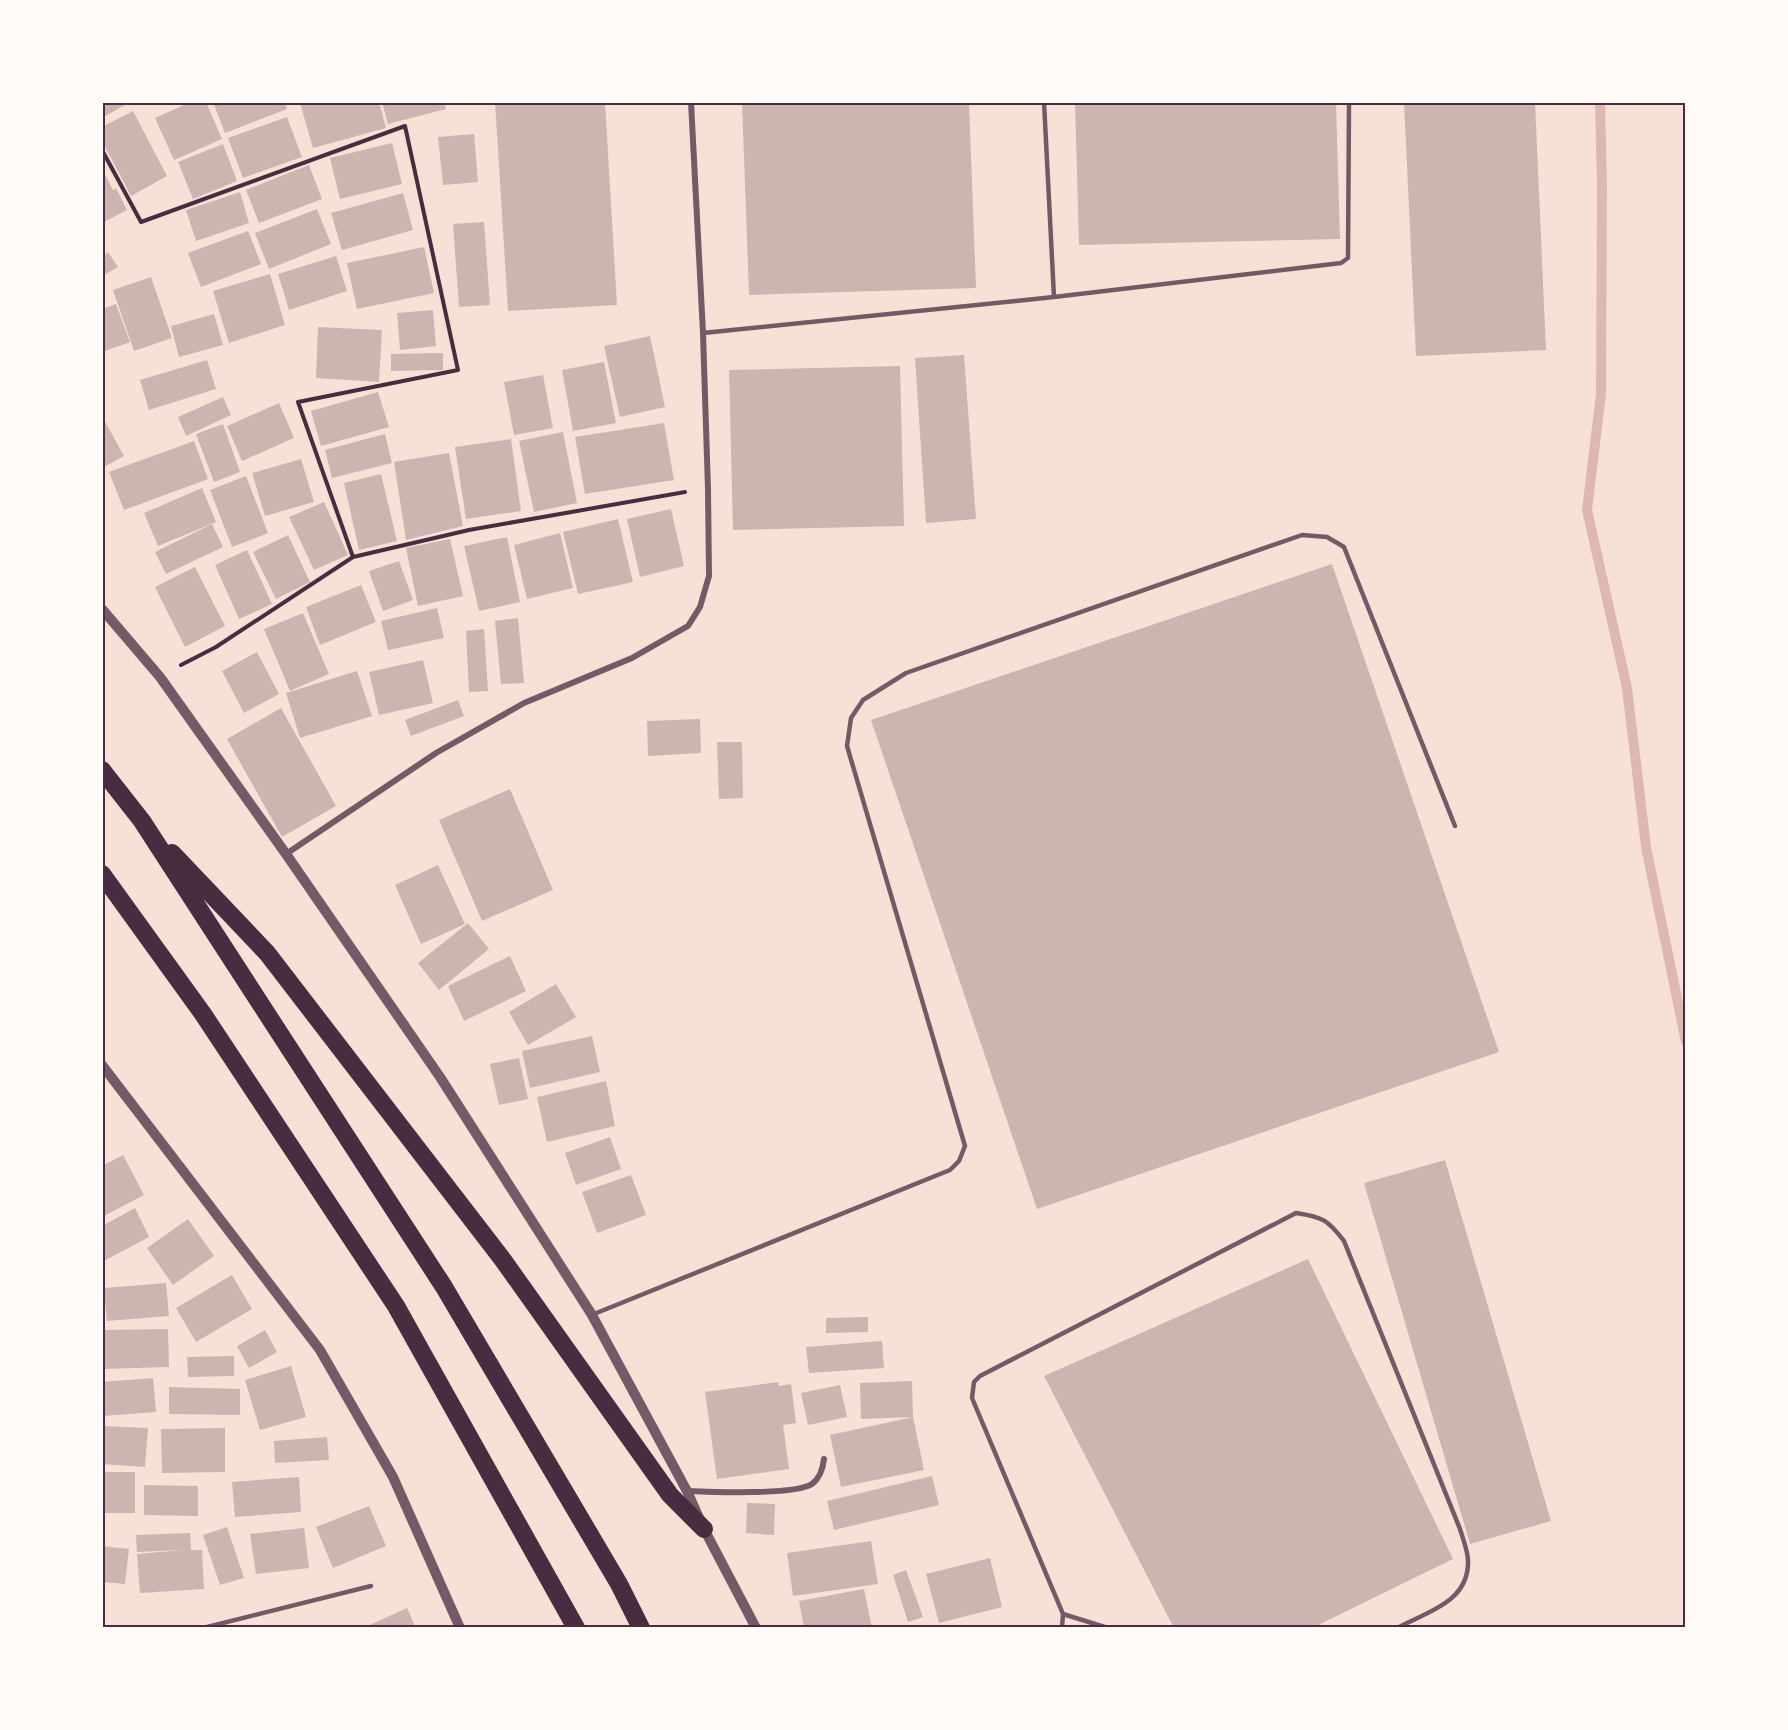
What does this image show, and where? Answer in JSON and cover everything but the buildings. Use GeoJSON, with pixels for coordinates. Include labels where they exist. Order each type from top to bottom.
{"type":"FeatureCollection","features":[{"type":"Feature","properties":{"kind":"highway"},"geometry":{"type":"LineString","coordinates":[[102,770],[142,821],[444,1287],[619,1584],[641,1628]]}},
{"type":"Feature","properties":{"kind":"highway"},"geometry":{"type":"LineString","coordinates":[[142,821],[267,953],[503,1260],[670,1495],[704,1529]]}},
{"type":"Feature","properties":{"kind":"highway"},"geometry":{"type":"LineString","coordinates":[[102,874],[203,1014],[396,1306],[576,1628]]}},
{"type":"Feature","properties":{"kind":"street"},"geometry":{"type":"LineString","coordinates":[[286,854],[436,753],[524,703],[632,658],[688,626],[700,607],[709,576],[708,489],[703,333],[691,102]]}},
{"type":"Feature","properties":{"kind":"street"},"geometry":{"type":"LineString","coordinates":[[102,609],[160,677],[440,1077],[592,1315],[687,1491],[704,1529],[756,1628]]}},
{"type":"Feature","properties":{"kind":"street"},"geometry":{"type":"LineString","coordinates":[[102,1065],[320,1350],[393,1477],[460,1628]]}},
{"type":"Feature","properties":{"kind":"street"},"geometry":{"type":"LineString","coordinates":[[687,1491],[732,1493],[795,1489],[813,1483],[823,1470],[824,1459]]}},
{"type":"Feature","properties":{"kind":"lane"},"geometry":{"type":"LineString","coordinates":[[1044,102],[1054,297]]}},
{"type":"Feature","properties":{"kind":"lane"},"geometry":{"type":"LineString","coordinates":[[703,333],[1054,297],[1341,262],[1348,258],[1349,102]]}},
{"type":"Feature","properties":{"kind":"lane"},"geometry":{"type":"LineString","coordinates":[[592,1315],[950,1170],[959,1161],[965,1146],[847,746],[851,718],[863,700],[906,674],[1302,536],[1327,537],[1344,547],[1455,826]]}},
{"type":"Feature","properties":{"kind":"lane"},"geometry":{"type":"LineString","coordinates":[[1062,1628],[1063,1614],[972,1398],[974,1382],[980,1376],[1296,1213],[1314,1216],[1330,1223],[1344,1241],[1460,1529],[1468,1561],[1464,1584],[1449,1602],[1397,1628]]}},
{"type":"Feature","properties":{"kind":"lane"},"geometry":{"type":"LineString","coordinates":[[203,1628],[371,1586]]}},
{"type":"Feature","properties":{"kind":"lane"},"geometry":{"type":"LineString","coordinates":[[1063,1614],[1108,1628]]}},
{"type":"Feature","properties":{"kind":"path"},"geometry":{"type":"LineString","coordinates":[[102,150],[141,222],[405,126],[458,370],[298,402],[353,557]]}},
{"type":"Feature","properties":{"kind":"path"},"geometry":{"type":"LineString","coordinates":[[160,677],[216,647],[353,557],[469,530],[708,489]]}},
{"type":"Feature","properties":{"kind":"waterway"},"geometry":{"type":"LineString","coordinates":[[1600,102],[1601,394],[1587,510],[1627,688],[1646,847],[1686,1042]]}}]}
